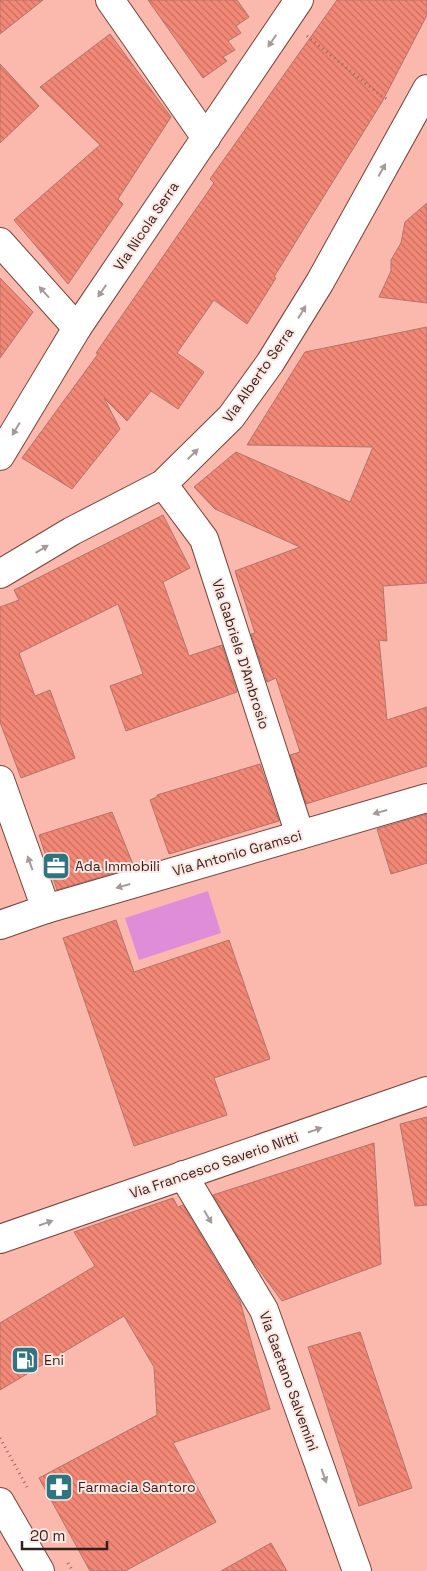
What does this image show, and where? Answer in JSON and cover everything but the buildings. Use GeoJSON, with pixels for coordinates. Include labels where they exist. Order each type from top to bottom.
{"type":"FeatureCollection","features":[{"type":"Feature","properties":{"kind":"street"},"geometry":{"type":"LineString","coordinates":[[110,0],[206,138]]}},
{"type":"Feature","properties":{"kind":"street","name":"Via Nicola Serra"},"geometry":{"type":"LineString","coordinates":[[0,456],[77,328],[299,0]]}},
{"type":"Feature","properties":{"kind":"street","name":"Via Alberto Serra"},"geometry":{"type":"LineString","coordinates":[[0,574],[72,531],[163,484],[231,417],[270,363],[320,282],[427,89]]}},
{"type":"Feature","properties":{"kind":"street"},"geometry":{"type":"LineString","coordinates":[[0,242],[77,328]]}},
{"type":"Feature","properties":{"kind":"street","name":"Via Gabriele D'Ambrosio"},"geometry":{"type":"LineString","coordinates":[[163,484],[204,539],[300,835]]}},
{"type":"Feature","properties":{"kind":"street"},"geometry":{"type":"LineString","coordinates":[[0,780],[46,908]]}},
{"type":"Feature","properties":{"kind":"street","name":"Via Antonio Gramsci"},"geometry":{"type":"LineString","coordinates":[[0,925],[46,908],[427,798]]}},
{"type":"Feature","properties":{"kind":"street","name":"Via Francesco Saverio Nitti"},"geometry":{"type":"LineString","coordinates":[[0,1238],[427,1091]]}},
{"type":"Feature","properties":{"kind":"street","name":"Via Gaetano Salvemini"},"geometry":{"type":"LineString","coordinates":[[183,1176],[264,1310],[358,1571]]}},
{"type":"Feature","properties":{"kind":"street"},"geometry":{"type":"LineString","coordinates":[[0,1502],[40,1571]]}},
{"type":"Feature","properties":{"kind":"path"},"geometry":{"type":"LineString","coordinates":[[306,35],[380,94]]}},
{"type":"Feature","properties":{"kind":"shaded area"},"geometry":{"type":"Polygon","coordinates":[[[208,891],[221,933],[139,960],[125,918],[208,891]]]}},
{"type":"Feature","properties":{"kind":"place","name":"Ada Immobili"},"geometry":{"type":"Point","coordinates":[56,866]}},
{"type":"Feature","properties":{"kind":"place","name":"Eni"},"geometry":{"type":"Point","coordinates":[25,1360]}},
{"type":"Feature","properties":{"kind":"place","name":"Farmacia Santoro"},"geometry":{"type":"Point","coordinates":[59,1487]}}]}
